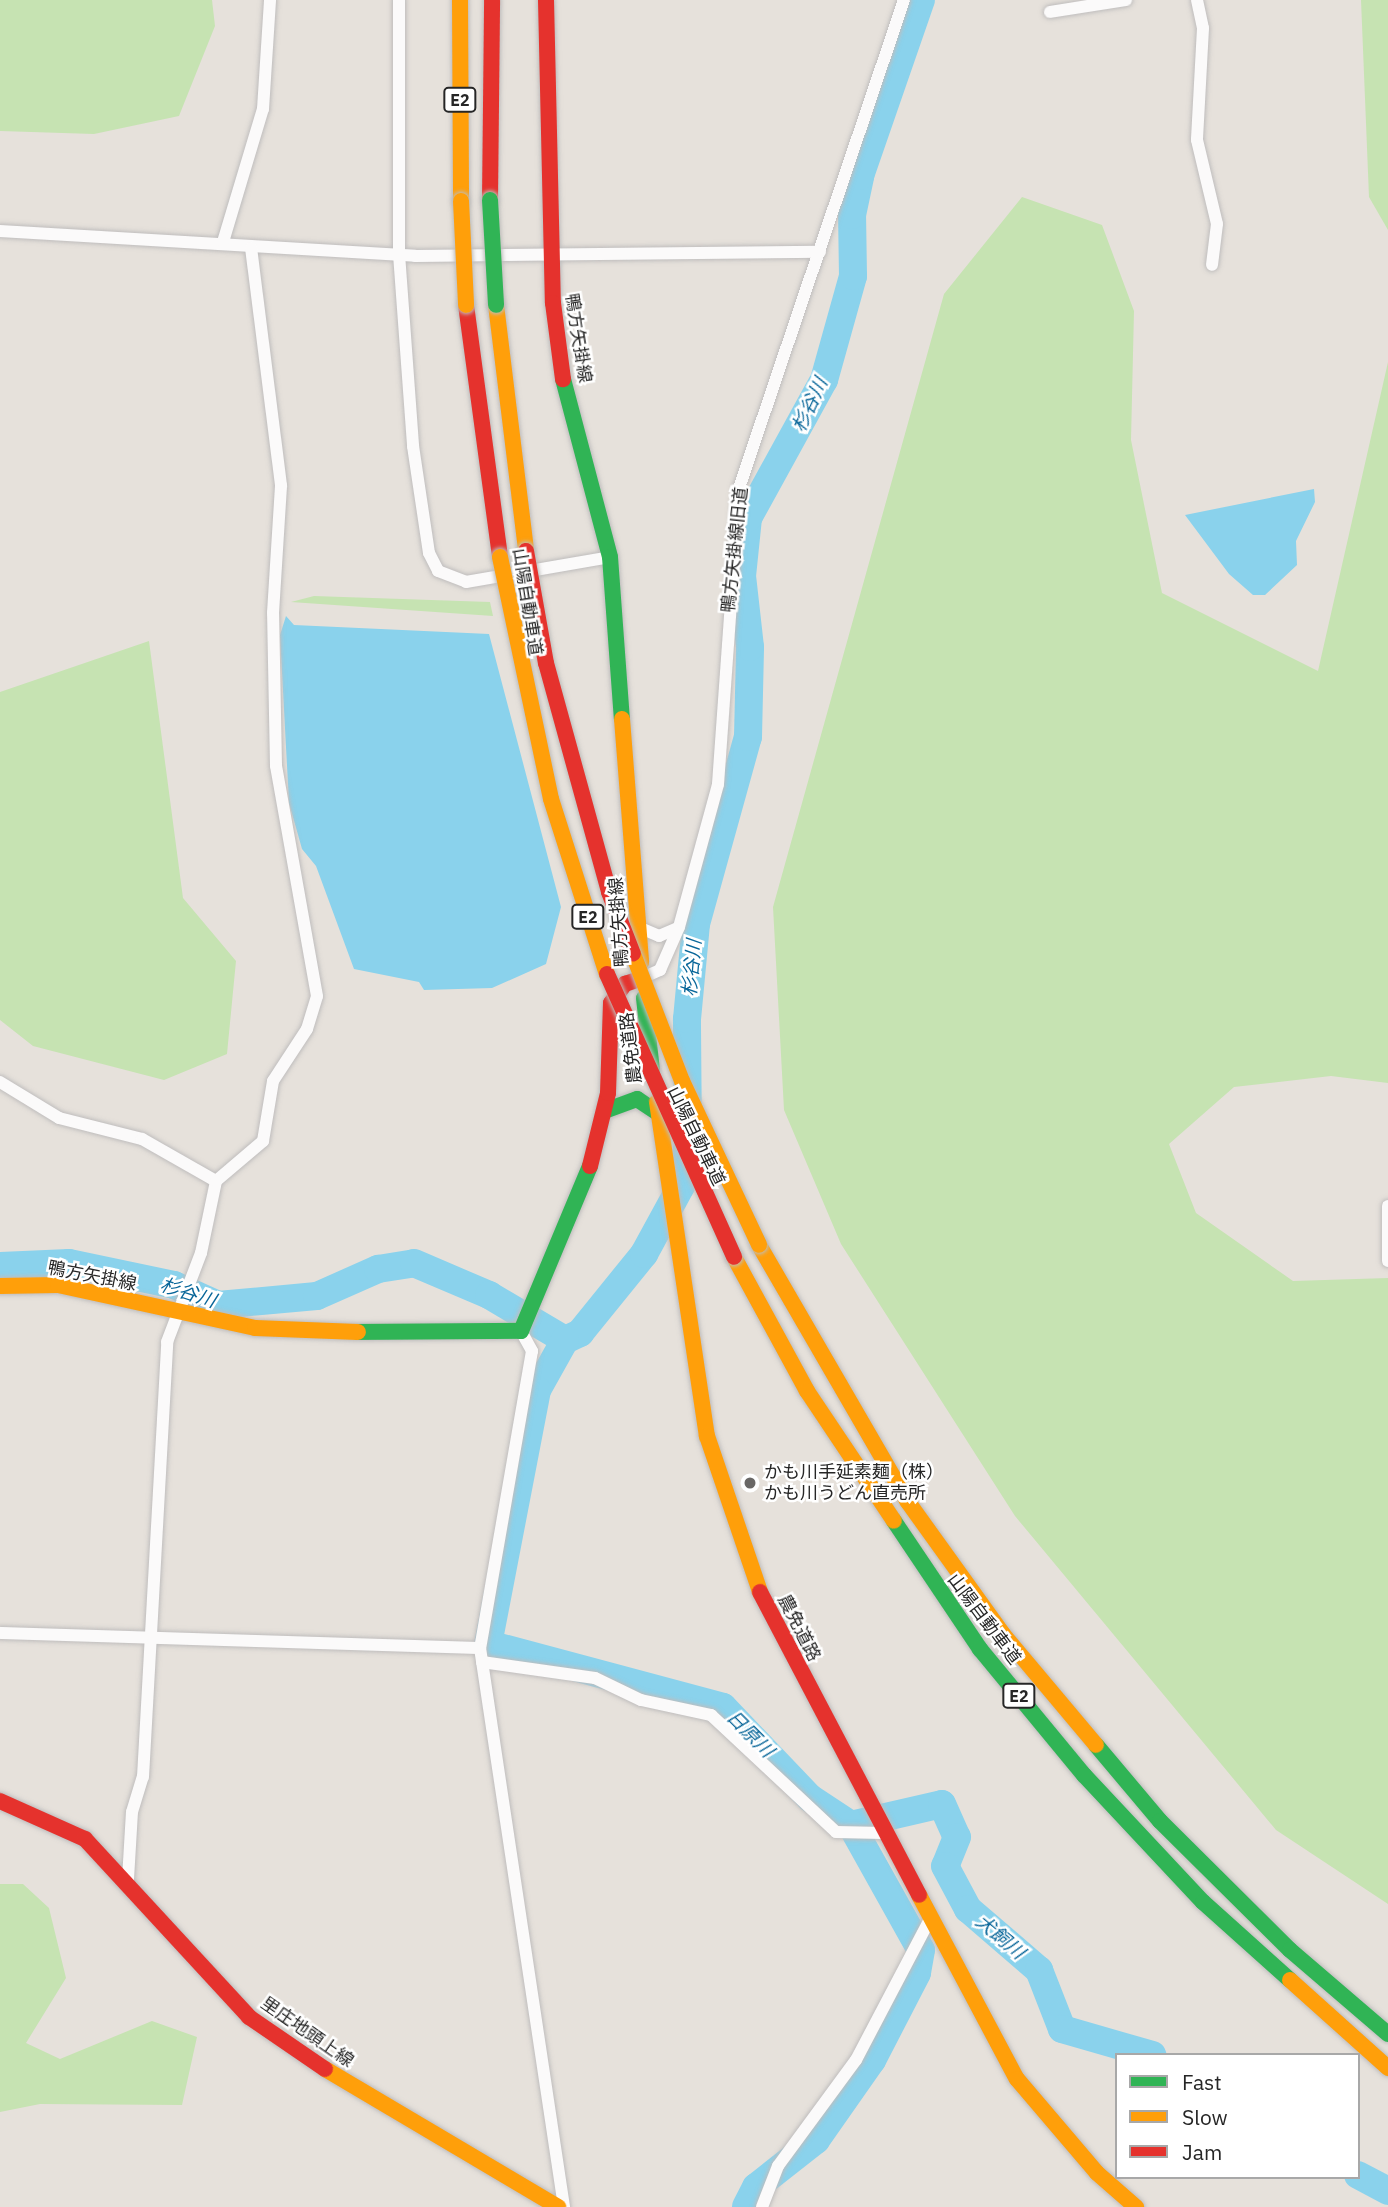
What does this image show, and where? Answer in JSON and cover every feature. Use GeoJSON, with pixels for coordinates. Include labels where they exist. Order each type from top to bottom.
{"type":"FeatureCollection","features":[{"type":"Feature","properties":{"kind":"main road","name":"山陽自動車道"},"geometry":{"type":"LineString","coordinates":[[460,0],[461,201],[466,305],[500,557],[519,668],[551,799],[614,996],[655,1098],[734,1257],[822,1415],[980,1649],[1084,1775],[1203,1902],[1388,2068]]}},
{"type":"Feature","properties":{"kind":"main road","name":"山陽自動車道"},"geometry":{"type":"LineString","coordinates":[[492,0],[490,200],[496,305],[526,551],[547,663],[609,892],[682,1081],[759,1245],[908,1502],[1002,1633],[1160,1821],[1290,1950],[1388,2034]]}},
{"type":"Feature","properties":{"kind":"main road","name":"鴨方矢掛線"},"geometry":{"type":"LineString","coordinates":[[0,1286],[58,1285],[292,1330],[473,1336],[527,1323],[607,1110],[611,1003],[625,984],[642,978],[610,557],[558,359],[548,254],[546,0]]}},
{"type":"Feature","properties":{"kind":"main road","name":"農免道路"},"geometry":{"type":"LineString","coordinates":[[642,978],[658,1113],[707,1436],[728,1511],[762,1599],[925,1926],[1017,2079],[1097,2173],[1136,2207]]}},
{"type":"Feature","properties":{"kind":"main road"},"geometry":{"type":"LineString","coordinates":[[607,1110],[637,1099],[658,1113]]}},
{"type":"Feature","properties":{"kind":"main road","name":"里庄地頭上線"},"geometry":{"type":"LineString","coordinates":[[0,1801],[85,1839],[128,1879],[249,2017],[276,2037],[558,2207]]}},
{"type":"Feature","properties":{"kind":"street"},"geometry":{"type":"LineString","coordinates":[[223,242],[263,109],[270,0]]}},
{"type":"Feature","properties":{"kind":"street"},"geometry":{"type":"LineString","coordinates":[[399,0],[400,254],[413,446],[429,553],[438,570],[466,582],[610,557]]}},
{"type":"Feature","properties":{"kind":"street","name":"鴨方矢掛線旧道"},"geometry":{"type":"LineString","coordinates":[[642,978],[660,970],[679,928],[718,784],[739,488],[904,0]]}},
{"type":"Feature","properties":{"kind":"street"},"geometry":{"type":"LineString","coordinates":[[1050,12],[1126,0]]}},
{"type":"Feature","properties":{"kind":"street"},"geometry":{"type":"LineString","coordinates":[[1197,0],[1203,28],[1197,139],[1217,224],[1212,265]]}},
{"type":"Feature","properties":{"kind":"street"},"geometry":{"type":"LineString","coordinates":[[0,231],[223,242],[251,248],[400,254],[820,253]]}},
{"type":"Feature","properties":{"kind":"street"},"geometry":{"type":"LineString","coordinates":[[128,1879],[132,1812],[143,1777],[146,1639],[161,1508],[166,1356],[178,1309],[201,1253],[216,1181],[263,1141],[273,1081],[307,1029],[317,996],[276,766],[273,613],[281,485],[251,248]]}},
{"type":"Feature","properties":{"kind":"street"},"geometry":{"type":"LineString","coordinates":[[638,927],[659,936],[679,928]]}},
{"type":"Feature","properties":{"kind":"street"},"geometry":{"type":"LineString","coordinates":[[0,1082],[59,1118],[142,1139],[216,1181]]}},
{"type":"Feature","properties":{"kind":"street"},"geometry":{"type":"LineString","coordinates":[[1388,1206],[1388,1261]]}},
{"type":"Feature","properties":{"kind":"street"},"geometry":{"type":"LineString","coordinates":[[527,1323],[532,1351],[481,1655],[564,2207]]}},
{"type":"Feature","properties":{"kind":"street"},"geometry":{"type":"LineString","coordinates":[[0,1633],[481,1655],[585,1675],[641,1699],[711,1715],[796,1801],[836,1832],[853,1836],[876,1827]]}},
{"type":"Feature","properties":{"kind":"street"},"geometry":{"type":"LineString","coordinates":[[762,2207],[778,2166],[856,2060],[912,1945],[925,1926]]}},
{"type":"Feature","properties":{"kind":"green space"},"geometry":{"type":"Polygon","coordinates":[[[0,0],[212,0],[215,26],[179,116],[94,134],[0,131],[0,0]]]}},
{"type":"Feature","properties":{"kind":"green space"},"geometry":{"type":"Polygon","coordinates":[[[1361,0],[1388,0],[1388,230],[1369,197],[1361,0]]]}},
{"type":"Feature","properties":{"kind":"green space"},"geometry":{"type":"Polygon","coordinates":[[[1022,197],[1102,225],[1134,311],[1131,440],[1162,593],[1318,671],[1388,362],[1388,1083],[1331,1076],[1234,1087],[1169,1144],[1196,1213],[1293,1281],[1388,1278],[1388,1904],[1276,1830],[1015,1516],[841,1244],[784,1110],[773,907],[944,294],[1022,197]]]}},
{"type":"Feature","properties":{"kind":"green space"},"geometry":{"type":"Polygon","coordinates":[[[314,596],[490,602],[493,616],[291,602],[314,596]]]}},
{"type":"Feature","properties":{"kind":"green space"},"geometry":{"type":"Polygon","coordinates":[[[149,641],[183,898],[236,961],[227,1054],[164,1080],[33,1046],[0,1020],[0,692],[149,641]]]}},
{"type":"Feature","properties":{"kind":"green space"},"geometry":{"type":"Polygon","coordinates":[[[0,1884],[23,1884],[49,1908],[66,1978],[26,2043],[60,2059],[152,2021],[197,2037],[182,2105],[40,2104],[0,2112],[0,1884]]]}},
{"type":"Feature","properties":{"kind":"water"},"geometry":{"type":"Polygon","coordinates":[[[1314,489],[1315,502],[1296,541],[1297,565],[1265,595],[1253,595],[1229,574],[1185,515],[1314,489]]]}},
{"type":"Feature","properties":{"kind":"water"},"geometry":{"type":"Polygon","coordinates":[[[286,616],[294,625],[489,634],[561,907],[546,964],[492,988],[424,990],[419,982],[354,969],[316,866],[302,849],[289,803],[280,635],[286,616]]]}},
{"type":"Feature","properties":{"kind":"waterway","name":"杉谷川"},"geometry":{"type":"LineString","coordinates":[[565,1340],[580,1333],[644,1254],[681,1186],[688,1142],[687,1019],[696,924],[748,737],[750,647],[742,576],[748,518],[824,380],[853,276],[852,215],[860,176],[921,0]]}},
{"type":"Feature","properties":{"kind":"waterway","name":"杉谷川"},"geometry":{"type":"LineString","coordinates":[[0,1266],[69,1263],[174,1285],[218,1305],[317,1296],[378,1269],[414,1263],[489,1295],[565,1340]]}},
{"type":"Feature","properties":{"kind":"waterway","name":"日原川"},"geometry":{"type":"LineString","coordinates":[[565,1340],[537,1390],[488,1644],[723,1707],[810,1798],[851,1825],[921,1950],[917,1973],[872,2060],[816,2140],[756,2187],[746,2207]]}},
{"type":"Feature","properties":{"kind":"waterway","name":"犬飼川"},"geometry":{"type":"LineString","coordinates":[[851,1825],[942,1804],[957,1837],[945,1866],[968,1909],[1039,1970],[1062,2029],[1145,2053]]}},
{"type":"Feature","properties":{"kind":"waterway","name":"犬飼川"},"geometry":{"type":"LineString","coordinates":[[1360,2176],[1388,2191]]}},
{"type":"Feature","properties":{"kind":"traffic: fast"},"geometry":{"type":"LineString","coordinates":[[490,200],[496,305]]}},
{"type":"Feature","properties":{"kind":"traffic: fast"},"geometry":{"type":"LineString","coordinates":[[563,379],[610,557],[622,719]]}},
{"type":"Feature","properties":{"kind":"traffic: fast"},"geometry":{"type":"LineString","coordinates":[[644,998],[652,1070]]}},
{"type":"Feature","properties":{"kind":"traffic: fast"},"geometry":{"type":"LineString","coordinates":[[607,1110],[637,1099],[658,1113]]}},
{"type":"Feature","properties":{"kind":"traffic: fast"},"geometry":{"type":"LineString","coordinates":[[358,1332],[521,1331],[590,1166]]}},
{"type":"Feature","properties":{"kind":"traffic: fast"},"geometry":{"type":"LineString","coordinates":[[894,1521],[980,1649],[1084,1775],[1203,1902],[1290,1980]]}},
{"type":"Feature","properties":{"kind":"traffic: fast"},"geometry":{"type":"LineString","coordinates":[[1096,1745],[1160,1821],[1290,1950],[1388,2034]]}},
{"type":"Feature","properties":{"kind":"traffic: slow"},"geometry":{"type":"LineString","coordinates":[[460,0],[461,201]]}},
{"type":"Feature","properties":{"kind":"traffic: slow"},"geometry":{"type":"LineString","coordinates":[[461,201],[466,305]]}},
{"type":"Feature","properties":{"kind":"traffic: slow"},"geometry":{"type":"LineString","coordinates":[[496,305],[526,551]]}},
{"type":"Feature","properties":{"kind":"traffic: slow"},"geometry":{"type":"LineString","coordinates":[[500,557],[551,799],[607,974]]}},
{"type":"Feature","properties":{"kind":"traffic: slow"},"geometry":{"type":"LineString","coordinates":[[622,719],[641,962]]}},
{"type":"Feature","properties":{"kind":"traffic: slow"},"geometry":{"type":"LineString","coordinates":[[633,954],[682,1081],[759,1245]]}},
{"type":"Feature","properties":{"kind":"traffic: slow"},"geometry":{"type":"LineString","coordinates":[[657,1102],[707,1436],[760,1592]]}},
{"type":"Feature","properties":{"kind":"traffic: slow"},"geometry":{"type":"LineString","coordinates":[[759,1245],[908,1502],[1002,1633],[1096,1745]]}},
{"type":"Feature","properties":{"kind":"traffic: slow"},"geometry":{"type":"LineString","coordinates":[[734,1257],[807,1391],[894,1521]]}},
{"type":"Feature","properties":{"kind":"traffic: slow"},"geometry":{"type":"LineString","coordinates":[[0,1286],[58,1285],[255,1328],[358,1332]]}},
{"type":"Feature","properties":{"kind":"traffic: slow"},"geometry":{"type":"LineString","coordinates":[[919,1895],[1017,2079],[1097,2173],[1136,2207]]}},
{"type":"Feature","properties":{"kind":"traffic: slow"},"geometry":{"type":"LineString","coordinates":[[1290,1980],[1388,2068]]}},
{"type":"Feature","properties":{"kind":"traffic: slow"},"geometry":{"type":"LineString","coordinates":[[325,2069],[558,2207]]}},
{"type":"Feature","properties":{"kind":"traffic: jam"},"geometry":{"type":"LineString","coordinates":[[490,200],[492,0]]}},
{"type":"Feature","properties":{"kind":"traffic: jam"},"geometry":{"type":"LineString","coordinates":[[546,0],[553,303],[563,379]]}},
{"type":"Feature","properties":{"kind":"traffic: jam"},"geometry":{"type":"LineString","coordinates":[[466,305],[500,557]]}},
{"type":"Feature","properties":{"kind":"traffic: jam"},"geometry":{"type":"LineString","coordinates":[[526,551],[546,663],[609,892],[633,954]]}},
{"type":"Feature","properties":{"kind":"traffic: jam"},"geometry":{"type":"LineString","coordinates":[[607,974],[734,1257]]}},
{"type":"Feature","properties":{"kind":"traffic: jam"},"geometry":{"type":"LineString","coordinates":[[590,1166],[608,1093],[611,1003],[625,984],[642,978]]}},
{"type":"Feature","properties":{"kind":"traffic: jam"},"geometry":{"type":"LineString","coordinates":[[760,1592],[919,1895]]}},
{"type":"Feature","properties":{"kind":"traffic: jam"},"geometry":{"type":"LineString","coordinates":[[0,1801],[85,1839],[249,2017],[325,2069]]}},
{"type":"Feature","properties":{"kind":"place","name":"かも川手延素麺（株） かも川うどん直売所"},"geometry":{"type":"Point","coordinates":[750,1483]}}]}
